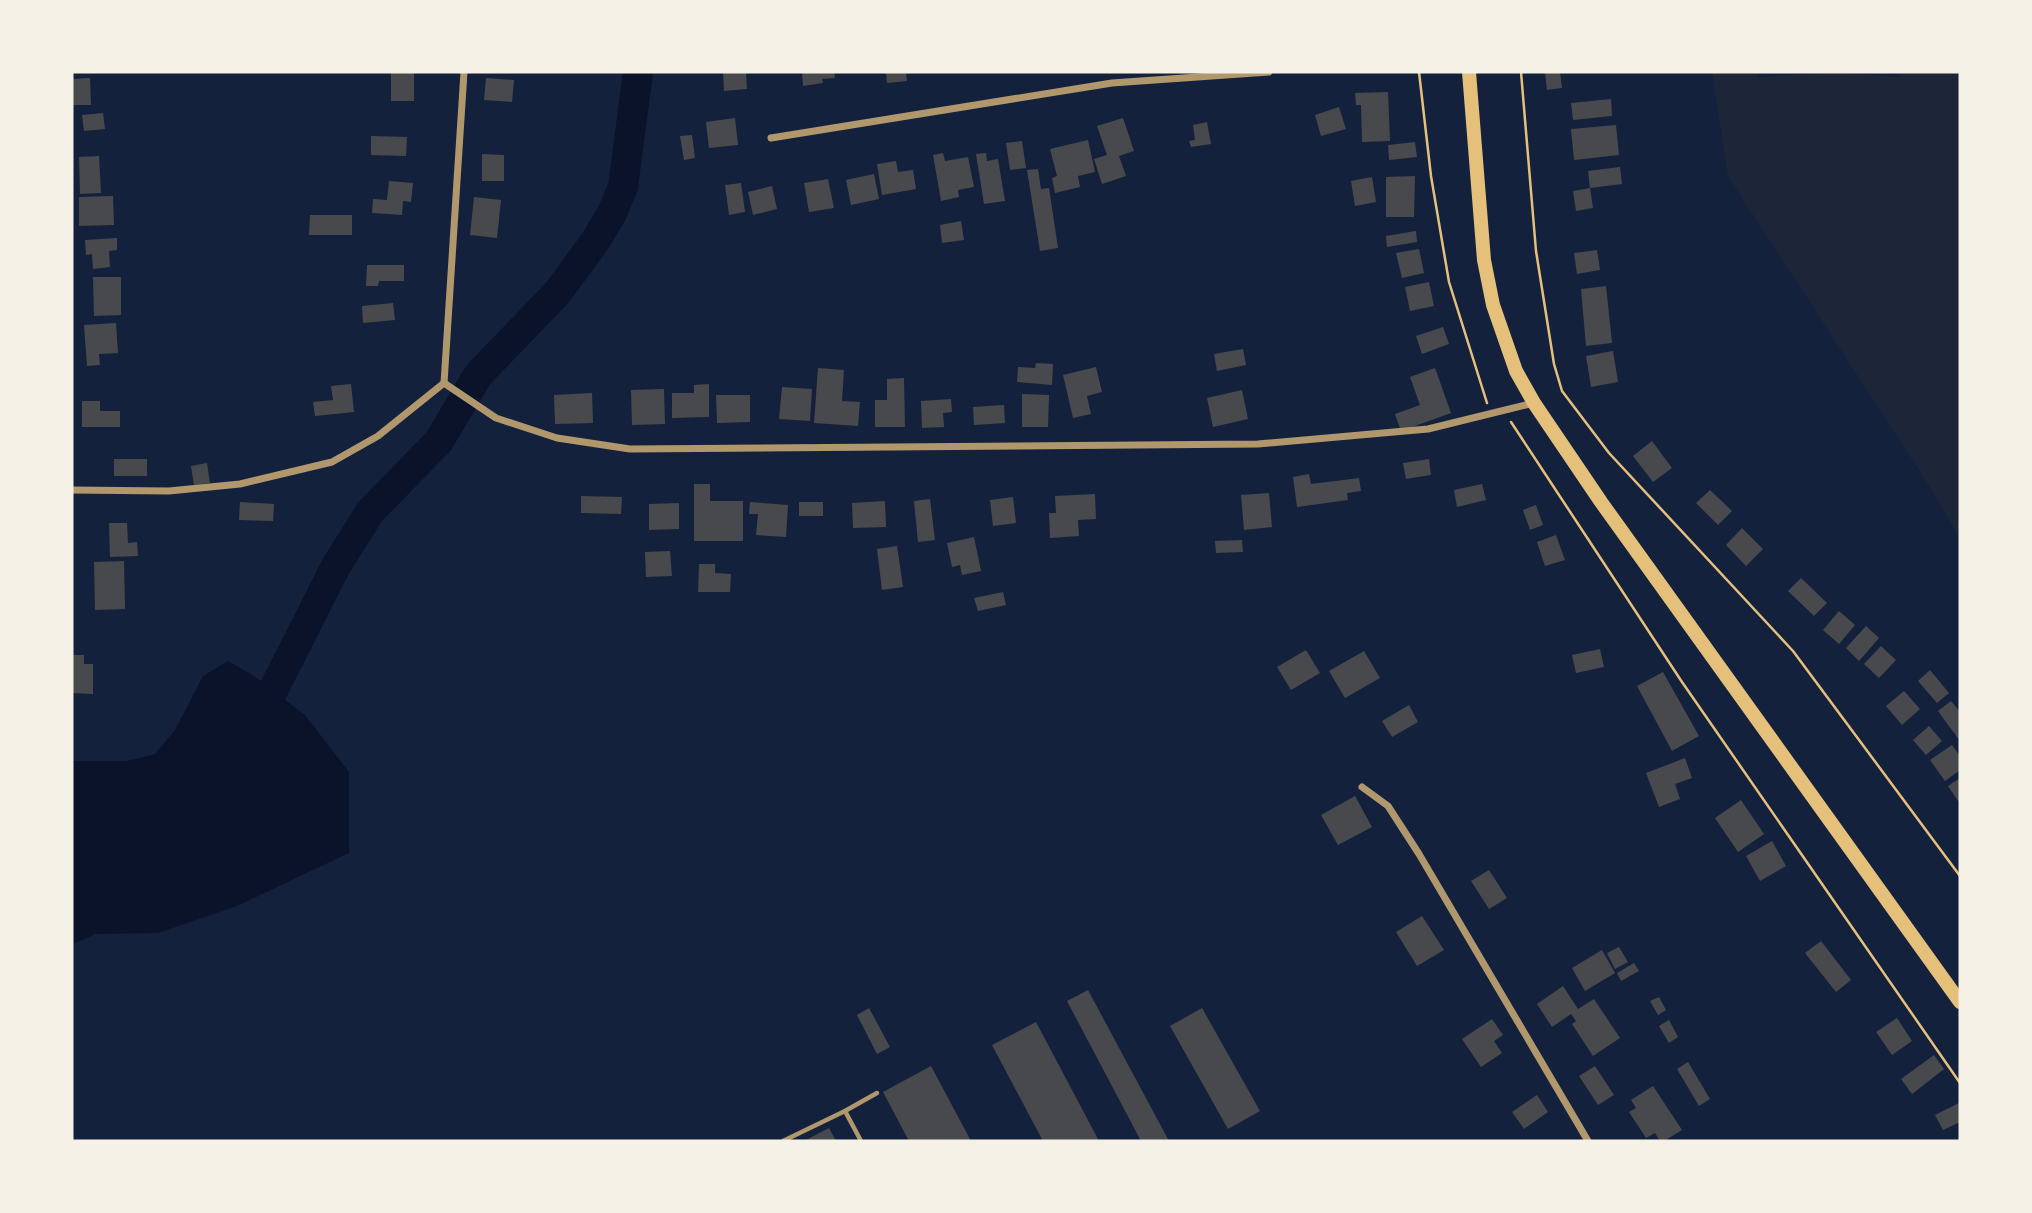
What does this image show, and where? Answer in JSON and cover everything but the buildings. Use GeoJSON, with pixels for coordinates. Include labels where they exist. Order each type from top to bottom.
{"type":"FeatureCollection","features":[{"type":"Feature","properties":{"kind":"main road"},"geometry":{"type":"LineString","coordinates":[[1469,72],[1483,260],[1493,305],[1516,372],[1601,502],[1960,1002]]}},
{"type":"Feature","properties":{"kind":"street"},"geometry":{"type":"LineString","coordinates":[[72,490],[169,491],[240,484],[332,462],[378,436],[444,383],[464,72]]}},
{"type":"Feature","properties":{"kind":"street"},"geometry":{"type":"LineString","coordinates":[[771,138],[1112,83],[1269,72]]}},
{"type":"Feature","properties":{"kind":"street"},"geometry":{"type":"LineString","coordinates":[[444,383],[496,418],[557,438],[630,449],[1258,444],[1428,429],[1534,403]]}},
{"type":"Feature","properties":{"kind":"street"},"geometry":{"type":"LineString","coordinates":[[1362,787],[1388,806],[1406,834],[1588,1141]]}},
{"type":"Feature","properties":{"kind":"lane"},"geometry":{"type":"LineString","coordinates":[[783,1141],[877,1093]]}},
{"type":"Feature","properties":{"kind":"lane"},"geometry":{"type":"LineString","coordinates":[[845,1111],[861,1141]]}},
{"type":"Feature","properties":{"kind":"path"},"geometry":{"type":"LineString","coordinates":[[1419,72],[1431,176],[1449,282],[1490,414]]}},
{"type":"Feature","properties":{"kind":"path"},"geometry":{"type":"LineString","coordinates":[[1521,72],[1536,251],[1553,364],[1562,391],[1609,453],[1793,651],[1960,877]]}},
{"type":"Feature","properties":{"kind":"path"},"geometry":{"type":"LineString","coordinates":[[1504,410],[1682,682],[1960,1083]]}},
{"type":"Feature","properties":{"kind":"shaded area"},"geometry":{"type":"Polygon","coordinates":[[[1712,72],[1756,72],[1758,77],[1839,73],[1899,77],[1901,72],[1960,72],[1960,539],[1937,498],[1728,176],[1712,72]]]}},
{"type":"Feature","properties":{"kind":"shaded area"},"geometry":{"type":"Polygon","coordinates":[[[228,661],[254,676],[305,715],[349,772],[349,853],[237,906],[158,933],[96,934],[73,944],[72,949],[72,761],[127,761],[155,754],[175,730],[203,676],[228,661]]]}},
{"type":"Feature","properties":{"kind":"waterway"},"geometry":{"type":"LineString","coordinates":[[255,726],[336,566],[370,512],[439,441],[478,375],[558,292],[612,213],[623,187],[638,72]]}}]}
